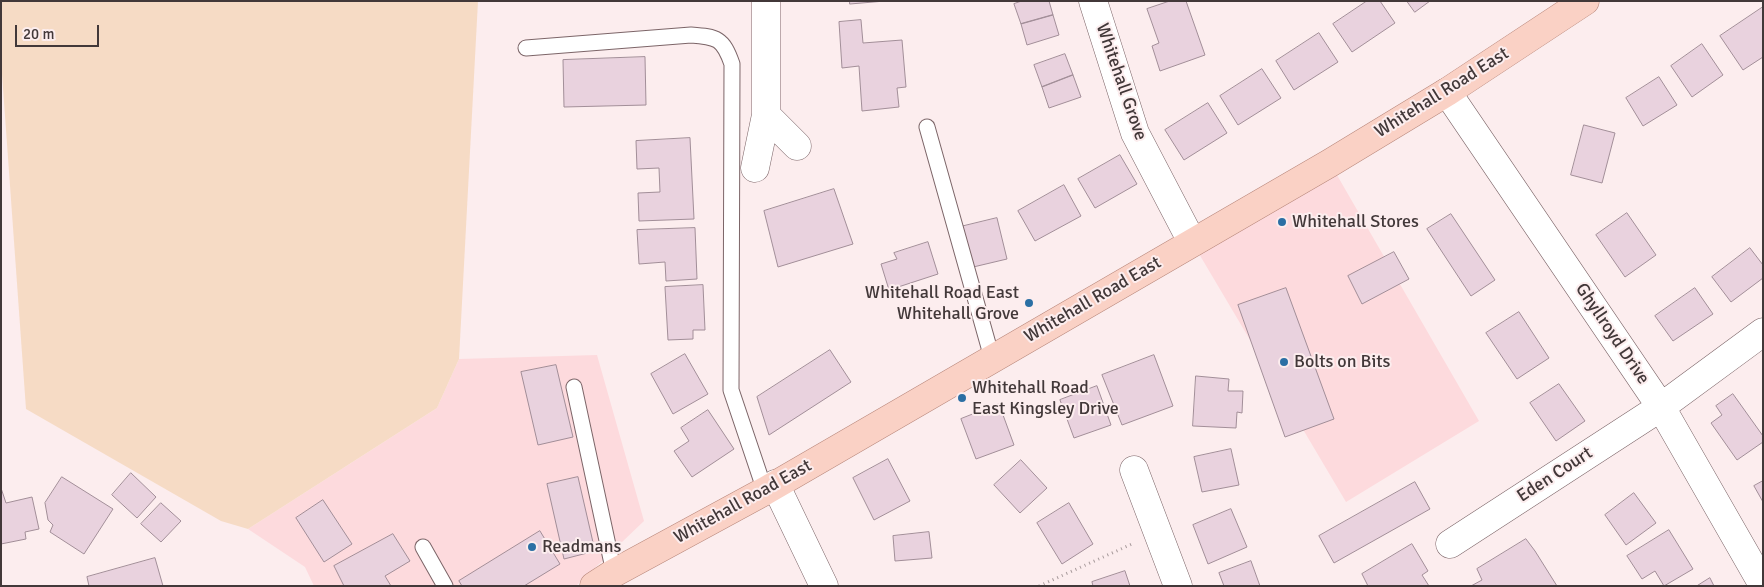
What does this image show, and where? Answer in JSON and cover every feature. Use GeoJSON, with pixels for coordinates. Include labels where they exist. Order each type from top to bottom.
{"type":"FeatureCollection","features":[{"type":"Feature","properties":{"kind":"main road","name":"Whitehall Road East"},"geometry":{"type":"LineString","coordinates":[[604,579],[770,488],[1330,163],[1447,92],[1585,1]]}},
{"type":"Feature","properties":{"kind":"street"},"geometry":{"type":"LineString","coordinates":[[755,168],[766,115],[766,1]]}},
{"type":"Feature","properties":{"kind":"street","name":"Whitehall Grove"},"geometry":{"type":"LineString","coordinates":[[1093,1],[1135,133],[1192,242]]}},
{"type":"Feature","properties":{"kind":"street","name":"Ghyllroyd Drive"},"geometry":{"type":"LineString","coordinates":[[1447,92],[1661,407],[1763,585]]}},
{"type":"Feature","properties":{"kind":"street"},"geometry":{"type":"LineString","coordinates":[[766,115],[797,146]]}},
{"type":"Feature","properties":{"kind":"street","name":"Eden Court"},"geometry":{"type":"LineString","coordinates":[[1450,544],[1661,407],[1763,332]]}},
{"type":"Feature","properties":{"kind":"street"},"geometry":{"type":"LineString","coordinates":[[1134,470],[1178,586]]}},
{"type":"Feature","properties":{"kind":"street"},"geometry":{"type":"LineString","coordinates":[[770,488],[824,586]]}},
{"type":"Feature","properties":{"kind":"lane"},"geometry":{"type":"LineString","coordinates":[[526,48],[691,35],[712,37],[727,48],[732,64],[731,390],[770,488]]}},
{"type":"Feature","properties":{"kind":"lane"},"geometry":{"type":"LineString","coordinates":[[927,127],[992,358]]}},
{"type":"Feature","properties":{"kind":"lane"},"geometry":{"type":"LineString","coordinates":[[574,387],[604,579]]}},
{"type":"Feature","properties":{"kind":"lane"},"geometry":{"type":"LineString","coordinates":[[423,547],[445,586]]}},
{"type":"Feature","properties":{"kind":"path"},"geometry":{"type":"LineString","coordinates":[[1039,586],[1158,533]]}},
{"type":"Feature","properties":{"kind":"shaded area"},"geometry":{"type":"Polygon","coordinates":[[[1,1],[478,1],[459,359],[437,408],[248,529],[221,521],[26,409],[1,60],[1,1]]]}},
{"type":"Feature","properties":{"kind":"shaded area"},"geometry":{"type":"Polygon","coordinates":[[[1330,163],[1479,421],[1346,502],[1192,242],[1330,163]]]}},
{"type":"Feature","properties":{"kind":"shaded area"},"geometry":{"type":"Polygon","coordinates":[[[597,355],[644,521],[576,586],[314,586],[305,567],[248,529],[437,408],[459,359],[597,355]]]}},
{"type":"Feature","properties":{"kind":"building"},"geometry":{"type":"Polygon","coordinates":[[[850,1],[885,1],[850,4],[850,1]]]}},
{"type":"Feature","properties":{"kind":"building"},"geometry":{"type":"Polygon","coordinates":[[[1022,1],[1049,1],[1053,15],[1021,24],[1014,4],[1022,1]]]}},
{"type":"Feature","properties":{"kind":"building"},"geometry":{"type":"Polygon","coordinates":[[[1170,1],[1186,1],[1205,55],[1160,71],[1152,46],[1159,43],[1147,9],[1170,1]]]}},
{"type":"Feature","properties":{"kind":"building"},"geometry":{"type":"Polygon","coordinates":[[[1367,1],[1380,1],[1395,23],[1352,52],[1333,24],[1367,1]]]}},
{"type":"Feature","properties":{"kind":"building"},"geometry":{"type":"Polygon","coordinates":[[[1407,1],[1430,1],[1415,12],[1407,1]]]}},
{"type":"Feature","properties":{"kind":"building"},"geometry":{"type":"Polygon","coordinates":[[[1763,7],[1763,57],[1743,70],[1720,36],[1763,7]]]}},
{"type":"Feature","properties":{"kind":"building"},"geometry":{"type":"Polygon","coordinates":[[[1053,15],[1059,35],[1027,45],[1021,24],[1053,15]]]}},
{"type":"Feature","properties":{"kind":"building"},"geometry":{"type":"Polygon","coordinates":[[[861,20],[863,43],[902,40],[906,87],[897,88],[899,107],[862,111],[859,66],[842,68],[839,22],[861,20]]]}},
{"type":"Feature","properties":{"kind":"building"},"geometry":{"type":"Polygon","coordinates":[[[1319,33],[1338,62],[1294,90],[1276,61],[1319,33]]]}},
{"type":"Feature","properties":{"kind":"building"},"geometry":{"type":"Polygon","coordinates":[[[1702,44],[1723,75],[1692,97],[1671,66],[1702,44]]]}},
{"type":"Feature","properties":{"kind":"building"},"geometry":{"type":"Polygon","coordinates":[[[1065,54],[1073,75],[1042,87],[1034,65],[1065,54]]]}},
{"type":"Feature","properties":{"kind":"building"},"geometry":{"type":"Polygon","coordinates":[[[645,57],[646,105],[564,107],[563,60],[645,57]]]}},
{"type":"Feature","properties":{"kind":"building"},"geometry":{"type":"Polygon","coordinates":[[[1262,69],[1281,98],[1238,125],[1220,96],[1262,69]]]}},
{"type":"Feature","properties":{"kind":"building"},"geometry":{"type":"Polygon","coordinates":[[[1073,75],[1081,97],[1049,108],[1042,87],[1073,75]]]}},
{"type":"Feature","properties":{"kind":"building"},"geometry":{"type":"Polygon","coordinates":[[[1659,77],[1677,105],[1643,126],[1626,98],[1659,77]]]}},
{"type":"Feature","properties":{"kind":"building"},"geometry":{"type":"Polygon","coordinates":[[[1208,103],[1227,133],[1184,160],[1165,130],[1208,103]]]}},
{"type":"Feature","properties":{"kind":"building"},"geometry":{"type":"Polygon","coordinates":[[[1584,125],[1615,133],[1602,183],[1571,175],[1584,125]]]}},
{"type":"Feature","properties":{"kind":"building"},"geometry":{"type":"Polygon","coordinates":[[[690,138],[694,219],[639,221],[638,193],[660,192],[659,168],[637,169],[636,141],[690,138]]]}},
{"type":"Feature","properties":{"kind":"building"},"geometry":{"type":"Polygon","coordinates":[[[1120,155],[1137,184],[1095,208],[1078,179],[1120,155]]]}},
{"type":"Feature","properties":{"kind":"building"},"geometry":{"type":"Polygon","coordinates":[[[1064,185],[1081,216],[1035,241],[1018,211],[1064,185]]]}},
{"type":"Feature","properties":{"kind":"building"},"geometry":{"type":"Polygon","coordinates":[[[834,189],[853,244],[778,267],[764,211],[834,189]]]}},
{"type":"Feature","properties":{"kind":"building"},"geometry":{"type":"Polygon","coordinates":[[[1627,213],[1656,255],[1625,277],[1596,235],[1627,213]]]}},
{"type":"Feature","properties":{"kind":"building"},"geometry":{"type":"Polygon","coordinates":[[[1451,214],[1495,280],[1471,296],[1427,229],[1451,214]]]}},
{"type":"Feature","properties":{"kind":"building"},"geometry":{"type":"Polygon","coordinates":[[[997,218],[1007,259],[969,268],[960,227],[997,218]]]}},
{"type":"Feature","properties":{"kind":"building"},"geometry":{"type":"Polygon","coordinates":[[[695,228],[697,279],[666,281],[665,262],[639,264],[637,230],[695,228]]]}},
{"type":"Feature","properties":{"kind":"building"},"geometry":{"type":"Polygon","coordinates":[[[928,242],[938,274],[889,290],[881,264],[897,259],[894,253],[928,242]]]}},
{"type":"Feature","properties":{"kind":"building"},"geometry":{"type":"Polygon","coordinates":[[[1750,248],[1763,265],[1763,278],[1731,302],[1712,277],[1750,248]]]}},
{"type":"Feature","properties":{"kind":"building"},"geometry":{"type":"Polygon","coordinates":[[[1394,252],[1409,279],[1362,304],[1348,276],[1394,252]]]}},
{"type":"Feature","properties":{"kind":"building"},"geometry":{"type":"Polygon","coordinates":[[[703,285],[705,330],[693,330],[693,339],[668,340],[665,287],[703,285]]]}},
{"type":"Feature","properties":{"kind":"building"},"geometry":{"type":"Polygon","coordinates":[[[1286,288],[1334,419],[1285,437],[1238,305],[1286,288]]]}},
{"type":"Feature","properties":{"kind":"building"},"geometry":{"type":"Polygon","coordinates":[[[1695,288],[1713,314],[1673,341],[1655,316],[1695,288]]]}},
{"type":"Feature","properties":{"kind":"building"},"geometry":{"type":"Polygon","coordinates":[[[1519,312],[1549,358],[1517,379],[1486,333],[1519,312]]]}},
{"type":"Feature","properties":{"kind":"building"},"geometry":{"type":"Polygon","coordinates":[[[830,350],[851,382],[769,435],[757,397],[830,350]]]}},
{"type":"Feature","properties":{"kind":"building"},"geometry":{"type":"Polygon","coordinates":[[[685,354],[708,394],[673,414],[651,374],[685,354]]]}},
{"type":"Feature","properties":{"kind":"building"},"geometry":{"type":"Polygon","coordinates":[[[1154,355],[1173,406],[1122,425],[1102,375],[1154,355]]]}},
{"type":"Feature","properties":{"kind":"building"},"geometry":{"type":"Polygon","coordinates":[[[556,365],[573,437],[538,445],[521,372],[556,365]]]}},
{"type":"Feature","properties":{"kind":"building"},"geometry":{"type":"Polygon","coordinates":[[[1196,376],[1229,379],[1228,391],[1243,391],[1242,413],[1237,412],[1236,428],[1193,426],[1196,376]]]}},
{"type":"Feature","properties":{"kind":"building"},"geometry":{"type":"Polygon","coordinates":[[[1559,384],[1585,421],[1556,441],[1530,403],[1559,384]]]}},
{"type":"Feature","properties":{"kind":"building"},"geometry":{"type":"Polygon","coordinates":[[[1097,386],[1111,425],[1074,438],[1060,400],[1097,386]]]}},
{"type":"Feature","properties":{"kind":"building"},"geometry":{"type":"Polygon","coordinates":[[[1733,394],[1763,436],[1763,442],[1737,460],[1711,423],[1722,415],[1716,406],[1733,394]]]}},
{"type":"Feature","properties":{"kind":"building"},"geometry":{"type":"Polygon","coordinates":[[[999,404],[1014,445],[976,459],[961,419],[999,404]]]}},
{"type":"Feature","properties":{"kind":"building"},"geometry":{"type":"Polygon","coordinates":[[[708,410],[734,449],[692,477],[674,451],[689,441],[681,428],[708,410]]]}},
{"type":"Feature","properties":{"kind":"building"},"geometry":{"type":"Polygon","coordinates":[[[1231,449],[1239,485],[1202,492],[1194,457],[1231,449]]]}},
{"type":"Feature","properties":{"kind":"building"},"geometry":{"type":"Polygon","coordinates":[[[888,459],[910,501],[874,520],[853,478],[888,459]]]}},
{"type":"Feature","properties":{"kind":"building"},"geometry":{"type":"Polygon","coordinates":[[[1021,460],[1047,488],[1020,513],[994,485],[1021,460]]]}},
{"type":"Feature","properties":{"kind":"building"},"geometry":{"type":"Polygon","coordinates":[[[131,473],[156,497],[137,518],[112,495],[131,473]]]}},
{"type":"Feature","properties":{"kind":"building"},"geometry":{"type":"Polygon","coordinates":[[[62,477],[113,509],[84,554],[50,532],[53,525],[48,520],[45,503],[62,477]]]}},
{"type":"Feature","properties":{"kind":"building"},"geometry":{"type":"Polygon","coordinates":[[[578,477],[595,551],[564,559],[547,484],[578,477]]]}},
{"type":"Feature","properties":{"kind":"building"},"geometry":{"type":"Polygon","coordinates":[[[1763,481],[1763,502],[1754,486],[1763,481]]]}},
{"type":"Feature","properties":{"kind":"building"},"geometry":{"type":"Polygon","coordinates":[[[1415,482],[1430,509],[1334,563],[1319,536],[1415,482]]]}},
{"type":"Feature","properties":{"kind":"building"},"geometry":{"type":"Polygon","coordinates":[[[1,488],[6,503],[32,497],[39,529],[25,532],[26,539],[1,544],[1,488]]]}},
{"type":"Feature","properties":{"kind":"building"},"geometry":{"type":"Polygon","coordinates":[[[1634,493],[1656,523],[1626,545],[1605,515],[1634,493]]]}},
{"type":"Feature","properties":{"kind":"building"},"geometry":{"type":"Polygon","coordinates":[[[323,500],[352,544],[324,562],[296,518],[323,500]]]}},
{"type":"Feature","properties":{"kind":"building"},"geometry":{"type":"Polygon","coordinates":[[[161,503],[181,521],[161,542],[141,524],[161,503]]]}},
{"type":"Feature","properties":{"kind":"building"},"geometry":{"type":"Polygon","coordinates":[[[1069,503],[1093,544],[1062,564],[1037,523],[1069,503]]]}},
{"type":"Feature","properties":{"kind":"building"},"geometry":{"type":"Polygon","coordinates":[[[1231,509],[1247,547],[1208,564],[1193,525],[1231,509]]]}},
{"type":"Feature","properties":{"kind":"building"},"geometry":{"type":"Polygon","coordinates":[[[1669,530],[1693,569],[1664,586],[1655,571],[1642,579],[1627,556],[1669,530]]]}},
{"type":"Feature","properties":{"kind":"building","name":"Readmans"},"geometry":{"type":"Polygon","coordinates":[[[540,531],[560,564],[524,586],[462,586],[459,581],[540,531]]]}},
{"type":"Feature","properties":{"kind":"building"},"geometry":{"type":"Polygon","coordinates":[[[929,532],[932,558],[895,561],[893,536],[929,532]]]}},
{"type":"Feature","properties":{"kind":"building"},"geometry":{"type":"Polygon","coordinates":[[[393,534],[410,561],[385,576],[391,586],[344,586],[334,566],[393,534]]]}},
{"type":"Feature","properties":{"kind":"building"},"geometry":{"type":"Polygon","coordinates":[[[1526,539],[1557,586],[1471,586],[1482,580],[1477,569],[1526,539]]]}},
{"type":"Feature","properties":{"kind":"building"},"geometry":{"type":"Polygon","coordinates":[[[1412,544],[1428,571],[1422,575],[1429,586],[1368,586],[1362,574],[1412,544]]]}},
{"type":"Feature","properties":{"kind":"building"},"geometry":{"type":"Polygon","coordinates":[[[155,558],[163,586],[89,586],[87,577],[155,558]]]}},
{"type":"Feature","properties":{"kind":"building"},"geometry":{"type":"Polygon","coordinates":[[[1251,561],[1260,586],[1224,586],[1219,573],[1251,561]]]}},
{"type":"Feature","properties":{"kind":"building"},"geometry":{"type":"Polygon","coordinates":[[[1125,571],[1130,586],[1093,586],[1092,582],[1125,571]]]}},
{"type":"Feature","properties":{"kind":"building"},"geometry":{"type":"Polygon","coordinates":[[[1710,578],[1714,586],[1697,586],[1710,578]]]}},
{"type":"Feature","properties":{"kind":"place","name":"Whitehall Stores"},"geometry":{"type":"Point","coordinates":[1282,222]}},
{"type":"Feature","properties":{"kind":"place","name":"Whitehall Road East Whitehall Grove"},"geometry":{"type":"Point","coordinates":[1029,303]}},
{"type":"Feature","properties":{"kind":"place","name":"Bolts on Bits"},"geometry":{"type":"Point","coordinates":[1284,362]}},
{"type":"Feature","properties":{"kind":"place","name":"Whitehall Road East Kingsley Drive"},"geometry":{"type":"Point","coordinates":[962,398]}},
{"type":"Feature","properties":{"kind":"place","name":"Readmans"},"geometry":{"type":"Point","coordinates":[532,547]}}]}
